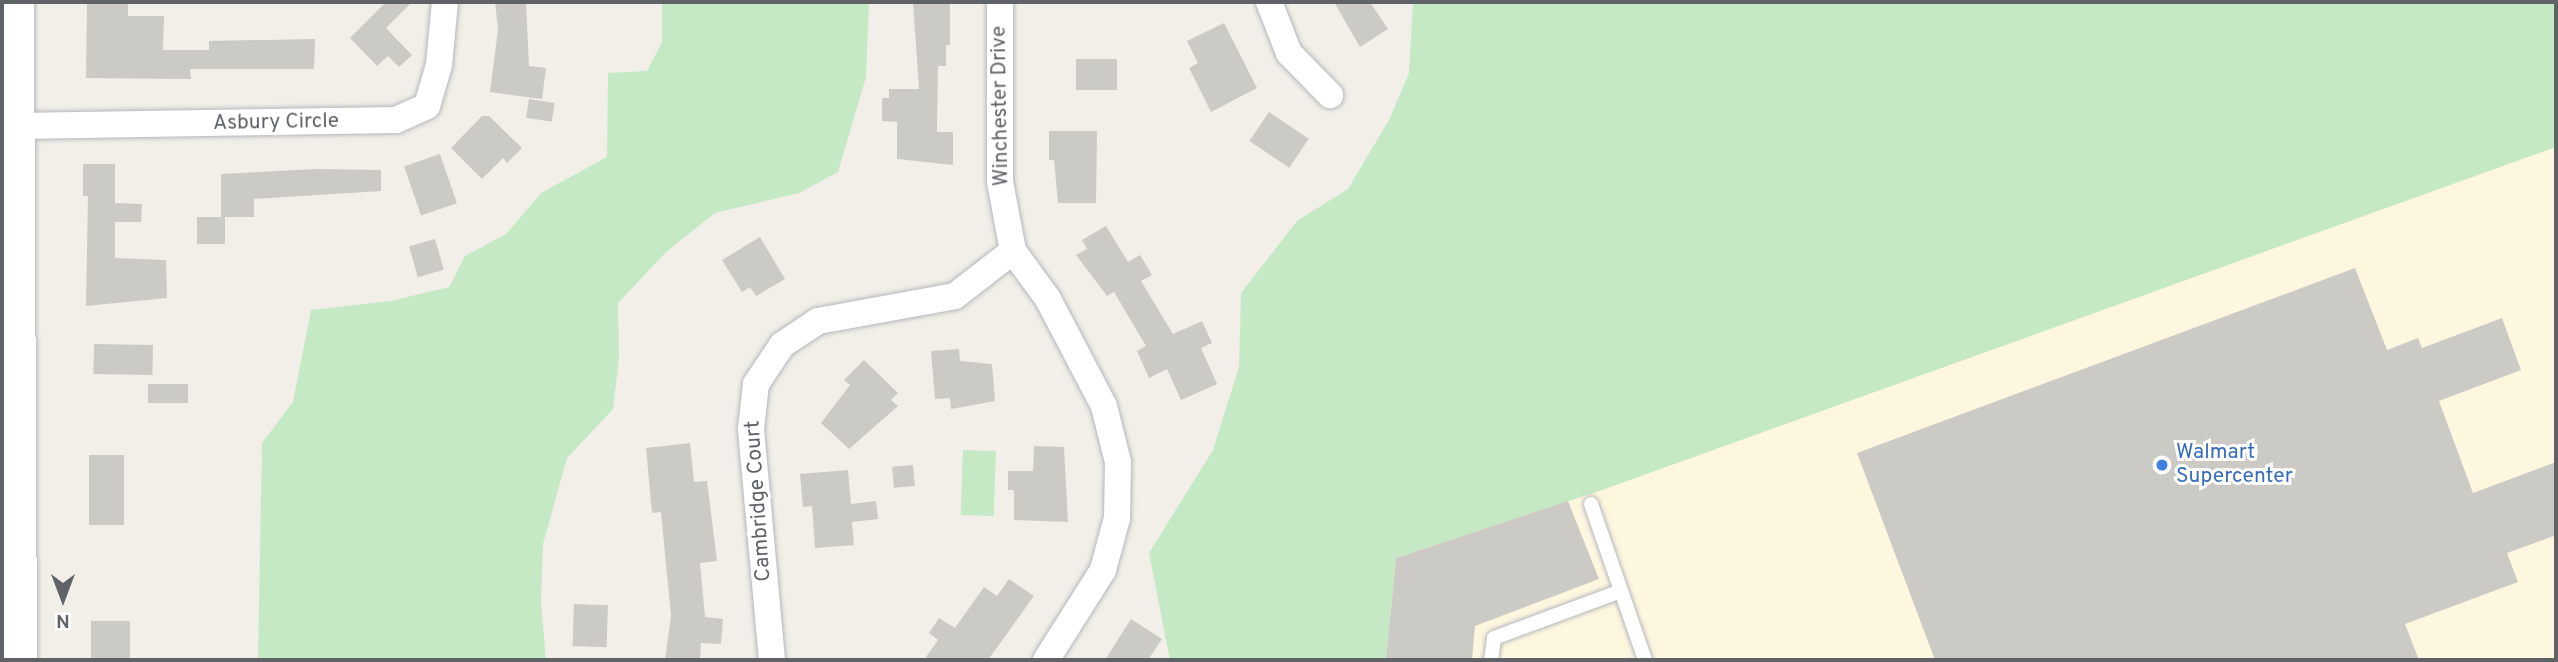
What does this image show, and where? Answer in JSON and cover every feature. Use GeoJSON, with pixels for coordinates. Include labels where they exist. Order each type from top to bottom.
{"type":"FeatureCollection","features":[{"type":"Feature","properties":{"kind":"street"},"geometry":{"type":"LineString","coordinates":[[14,655],[17,2]]}},
{"type":"Feature","properties":{"kind":"street","name":"Asbury Circle"},"geometry":{"type":"LineString","coordinates":[[15,126],[397,120],[427,106],[439,65],[445,2]]}},
{"type":"Feature","properties":{"kind":"street","name":"Winchester Drive"},"geometry":{"type":"LineString","coordinates":[[1000,2],[1000,181],[1013,251]]}},
{"type":"Feature","properties":{"kind":"street"},"geometry":{"type":"LineString","coordinates":[[1269,2],[1289,53],[1330,94]]}},
{"type":"Feature","properties":{"kind":"street"},"geometry":{"type":"LineString","coordinates":[[1013,251],[1048,299],[1104,406],[1118,462],[1117,518],[1103,570],[1046,660]]}},
{"type":"Feature","properties":{"kind":"street","name":"Cambridge Court"},"geometry":{"type":"LineString","coordinates":[[772,660],[751,429],[757,384],[782,345],[818,321],[955,296],[1013,251]]}},
{"type":"Feature","properties":{"kind":"lane"},"geometry":{"type":"LineString","coordinates":[[1591,504],[1645,660]]}},
{"type":"Feature","properties":{"kind":"lane"},"geometry":{"type":"LineString","coordinates":[[1491,660],[1494,638],[1621,590]]}},
{"type":"Feature","properties":{"kind":"shaded area"},"geometry":{"type":"Polygon","coordinates":[[[2556,146],[2556,660],[1386,660],[1396,558],[1602,490],[2556,146]]]}},
{"type":"Feature","properties":{"kind":"green space"},"geometry":{"type":"Polygon","coordinates":[[[662,2],[869,2],[866,77],[838,172],[799,193],[715,213],[666,252],[618,303],[619,359],[613,409],[567,458],[543,544],[541,602],[546,660],[258,660],[262,443],[293,402],[311,310],[391,301],[449,287],[465,256],[506,234],[541,193],[607,157],[608,73],[647,71],[662,42],[662,2]]]}},
{"type":"Feature","properties":{"kind":"green space"},"geometry":{"type":"Polygon","coordinates":[[[1413,2],[2556,2],[2556,147],[1602,490],[1396,558],[1386,660],[1170,660],[1149,553],[1213,450],[1239,367],[1241,293],[1297,221],[1348,189],[1389,120],[1409,73],[1413,2]]]}},
{"type":"Feature","properties":{"kind":"green space"},"geometry":{"type":"Polygon","coordinates":[[[963,450],[996,451],[994,516],[961,515],[963,450]]]}},
{"type":"Feature","properties":{"kind":"building"},"geometry":{"type":"Polygon","coordinates":[[[87,2],[128,2],[128,16],[164,16],[163,50],[209,50],[209,41],[315,39],[314,69],[190,69],[191,79],[86,78],[87,2]]]}},
{"type":"Feature","properties":{"kind":"building"},"geometry":{"type":"Polygon","coordinates":[[[386,2],[412,2],[386,28],[412,55],[399,67],[388,56],[377,66],[350,38],[386,2]]]}},
{"type":"Feature","properties":{"kind":"building"},"geometry":{"type":"Polygon","coordinates":[[[495,2],[526,2],[529,66],[546,68],[542,99],[490,92],[498,30],[495,2]]]}},
{"type":"Feature","properties":{"kind":"building"},"geometry":{"type":"Polygon","coordinates":[[[913,2],[950,2],[950,45],[946,45],[946,66],[938,66],[937,132],[953,132],[953,165],[897,159],[897,122],[882,121],[882,98],[889,98],[889,89],[919,89],[913,2]]]}},
{"type":"Feature","properties":{"kind":"building"},"geometry":{"type":"Polygon","coordinates":[[[1334,2],[1370,2],[1388,29],[1360,47],[1334,2]]]}},
{"type":"Feature","properties":{"kind":"building"},"geometry":{"type":"Polygon","coordinates":[[[1224,23],[1257,88],[1211,112],[1189,68],[1198,63],[1187,41],[1224,23]]]}},
{"type":"Feature","properties":{"kind":"building"},"geometry":{"type":"Polygon","coordinates":[[[1076,59],[1117,59],[1117,90],[1076,90],[1076,59]]]}},
{"type":"Feature","properties":{"kind":"building"},"geometry":{"type":"Polygon","coordinates":[[[529,99],[555,103],[552,122],[526,118],[529,99]]]}},
{"type":"Feature","properties":{"kind":"building"},"geometry":{"type":"Polygon","coordinates":[[[1269,112],[1309,139],[1289,168],[1249,141],[1269,112]]]}},
{"type":"Feature","properties":{"kind":"building"},"geometry":{"type":"Polygon","coordinates":[[[482,116],[489,116],[522,148],[507,163],[503,158],[482,179],[451,148],[482,116]]]}},
{"type":"Feature","properties":{"kind":"building"},"geometry":{"type":"Polygon","coordinates":[[[1049,131],[1097,131],[1096,203],[1058,203],[1054,160],[1049,160],[1049,131]]]}},
{"type":"Feature","properties":{"kind":"building"},"geometry":{"type":"Polygon","coordinates":[[[440,154],[457,203],[421,216],[404,166],[440,154]]]}},
{"type":"Feature","properties":{"kind":"building"},"geometry":{"type":"Polygon","coordinates":[[[83,164],[115,164],[115,203],[142,204],[141,222],[115,222],[115,258],[166,260],[167,298],[86,306],[88,196],[83,196],[83,164]]]}},
{"type":"Feature","properties":{"kind":"building"},"geometry":{"type":"Polygon","coordinates":[[[316,169],[381,170],[381,191],[254,199],[254,217],[225,217],[225,244],[197,244],[197,217],[221,217],[221,174],[316,169]]]}},
{"type":"Feature","properties":{"kind":"building"},"geometry":{"type":"Polygon","coordinates":[[[1106,226],[1128,262],[1140,255],[1152,275],[1141,281],[1173,334],[1202,321],[1212,343],[1201,348],[1217,384],[1181,400],[1167,369],[1149,378],[1137,351],[1146,346],[1114,292],[1107,296],[1076,255],[1087,249],[1082,240],[1106,226]]]}},
{"type":"Feature","properties":{"kind":"building"},"geometry":{"type":"Polygon","coordinates":[[[760,237],[785,279],[756,296],[750,287],[742,292],[722,260],[760,237]]]}},
{"type":"Feature","properties":{"kind":"building"},"geometry":{"type":"Polygon","coordinates":[[[435,239],[444,270],[418,277],[409,246],[435,239]]]}},
{"type":"Feature","properties":{"kind":"building","name":"Walmart Supercenter"},"geometry":{"type":"Polygon","coordinates":[[[2355,268],[2387,350],[2418,338],[2422,348],[2502,318],[2521,370],[2439,401],[2473,493],[2556,462],[2556,535],[2507,553],[2518,582],[2405,624],[2419,660],[1935,660],[1857,453],[2355,268]]]}},
{"type":"Feature","properties":{"kind":"building"},"geometry":{"type":"Polygon","coordinates":[[[94,344],[153,345],[152,375],[93,374],[94,344]]]}},
{"type":"Feature","properties":{"kind":"building"},"geometry":{"type":"Polygon","coordinates":[[[959,349],[960,361],[992,364],[995,401],[951,409],[950,398],[935,399],[931,351],[959,349]]]}},
{"type":"Feature","properties":{"kind":"building"},"geometry":{"type":"Polygon","coordinates":[[[864,360],[898,393],[891,400],[898,406],[849,449],[821,423],[850,385],[844,380],[864,360]]]}},
{"type":"Feature","properties":{"kind":"building"},"geometry":{"type":"Polygon","coordinates":[[[148,384],[188,384],[188,403],[148,403],[148,384]]]}},
{"type":"Feature","properties":{"kind":"building"},"geometry":{"type":"Polygon","coordinates":[[[690,443],[694,482],[707,481],[717,561],[700,563],[705,617],[723,619],[721,644],[701,643],[700,660],[665,660],[671,616],[661,512],[652,513],[646,448],[690,443]]]}},
{"type":"Feature","properties":{"kind":"building"},"geometry":{"type":"Polygon","coordinates":[[[1034,446],[1064,447],[1068,522],[1014,520],[1014,490],[1008,490],[1008,471],[1033,471],[1034,446]]]}},
{"type":"Feature","properties":{"kind":"building"},"geometry":{"type":"Polygon","coordinates":[[[89,455],[124,455],[124,525],[89,525],[89,455]]]}},
{"type":"Feature","properties":{"kind":"building"},"geometry":{"type":"Polygon","coordinates":[[[913,465],[915,486],[894,488],[892,467],[913,465]]]}},
{"type":"Feature","properties":{"kind":"building"},"geometry":{"type":"Polygon","coordinates":[[[848,470],[851,504],[876,501],[878,519],[852,522],[854,545],[815,548],[812,506],[803,507],[800,474],[848,470]]]}},
{"type":"Feature","properties":{"kind":"building"},"geometry":{"type":"Polygon","coordinates":[[[1568,501],[1599,579],[1475,626],[1472,660],[1386,660],[1396,558],[1568,501]]]}},
{"type":"Feature","properties":{"kind":"building"},"geometry":{"type":"Polygon","coordinates":[[[1009,579],[1034,596],[988,660],[924,660],[938,640],[929,633],[939,618],[955,628],[984,587],[997,596],[1009,579]]]}},
{"type":"Feature","properties":{"kind":"building"},"geometry":{"type":"Polygon","coordinates":[[[574,604],[608,605],[607,647],[573,646],[574,604]]]}},
{"type":"Feature","properties":{"kind":"building"},"geometry":{"type":"Polygon","coordinates":[[[1131,619],[1162,639],[1148,660],[1105,660],[1131,619]]]}},
{"type":"Feature","properties":{"kind":"building"},"geometry":{"type":"Polygon","coordinates":[[[91,621],[130,621],[130,660],[91,660],[91,621]]]}},
{"type":"Feature","properties":{"kind":"place","name":"Walmart Supercenter"},"geometry":{"type":"Point","coordinates":[2162,465]}}]}
